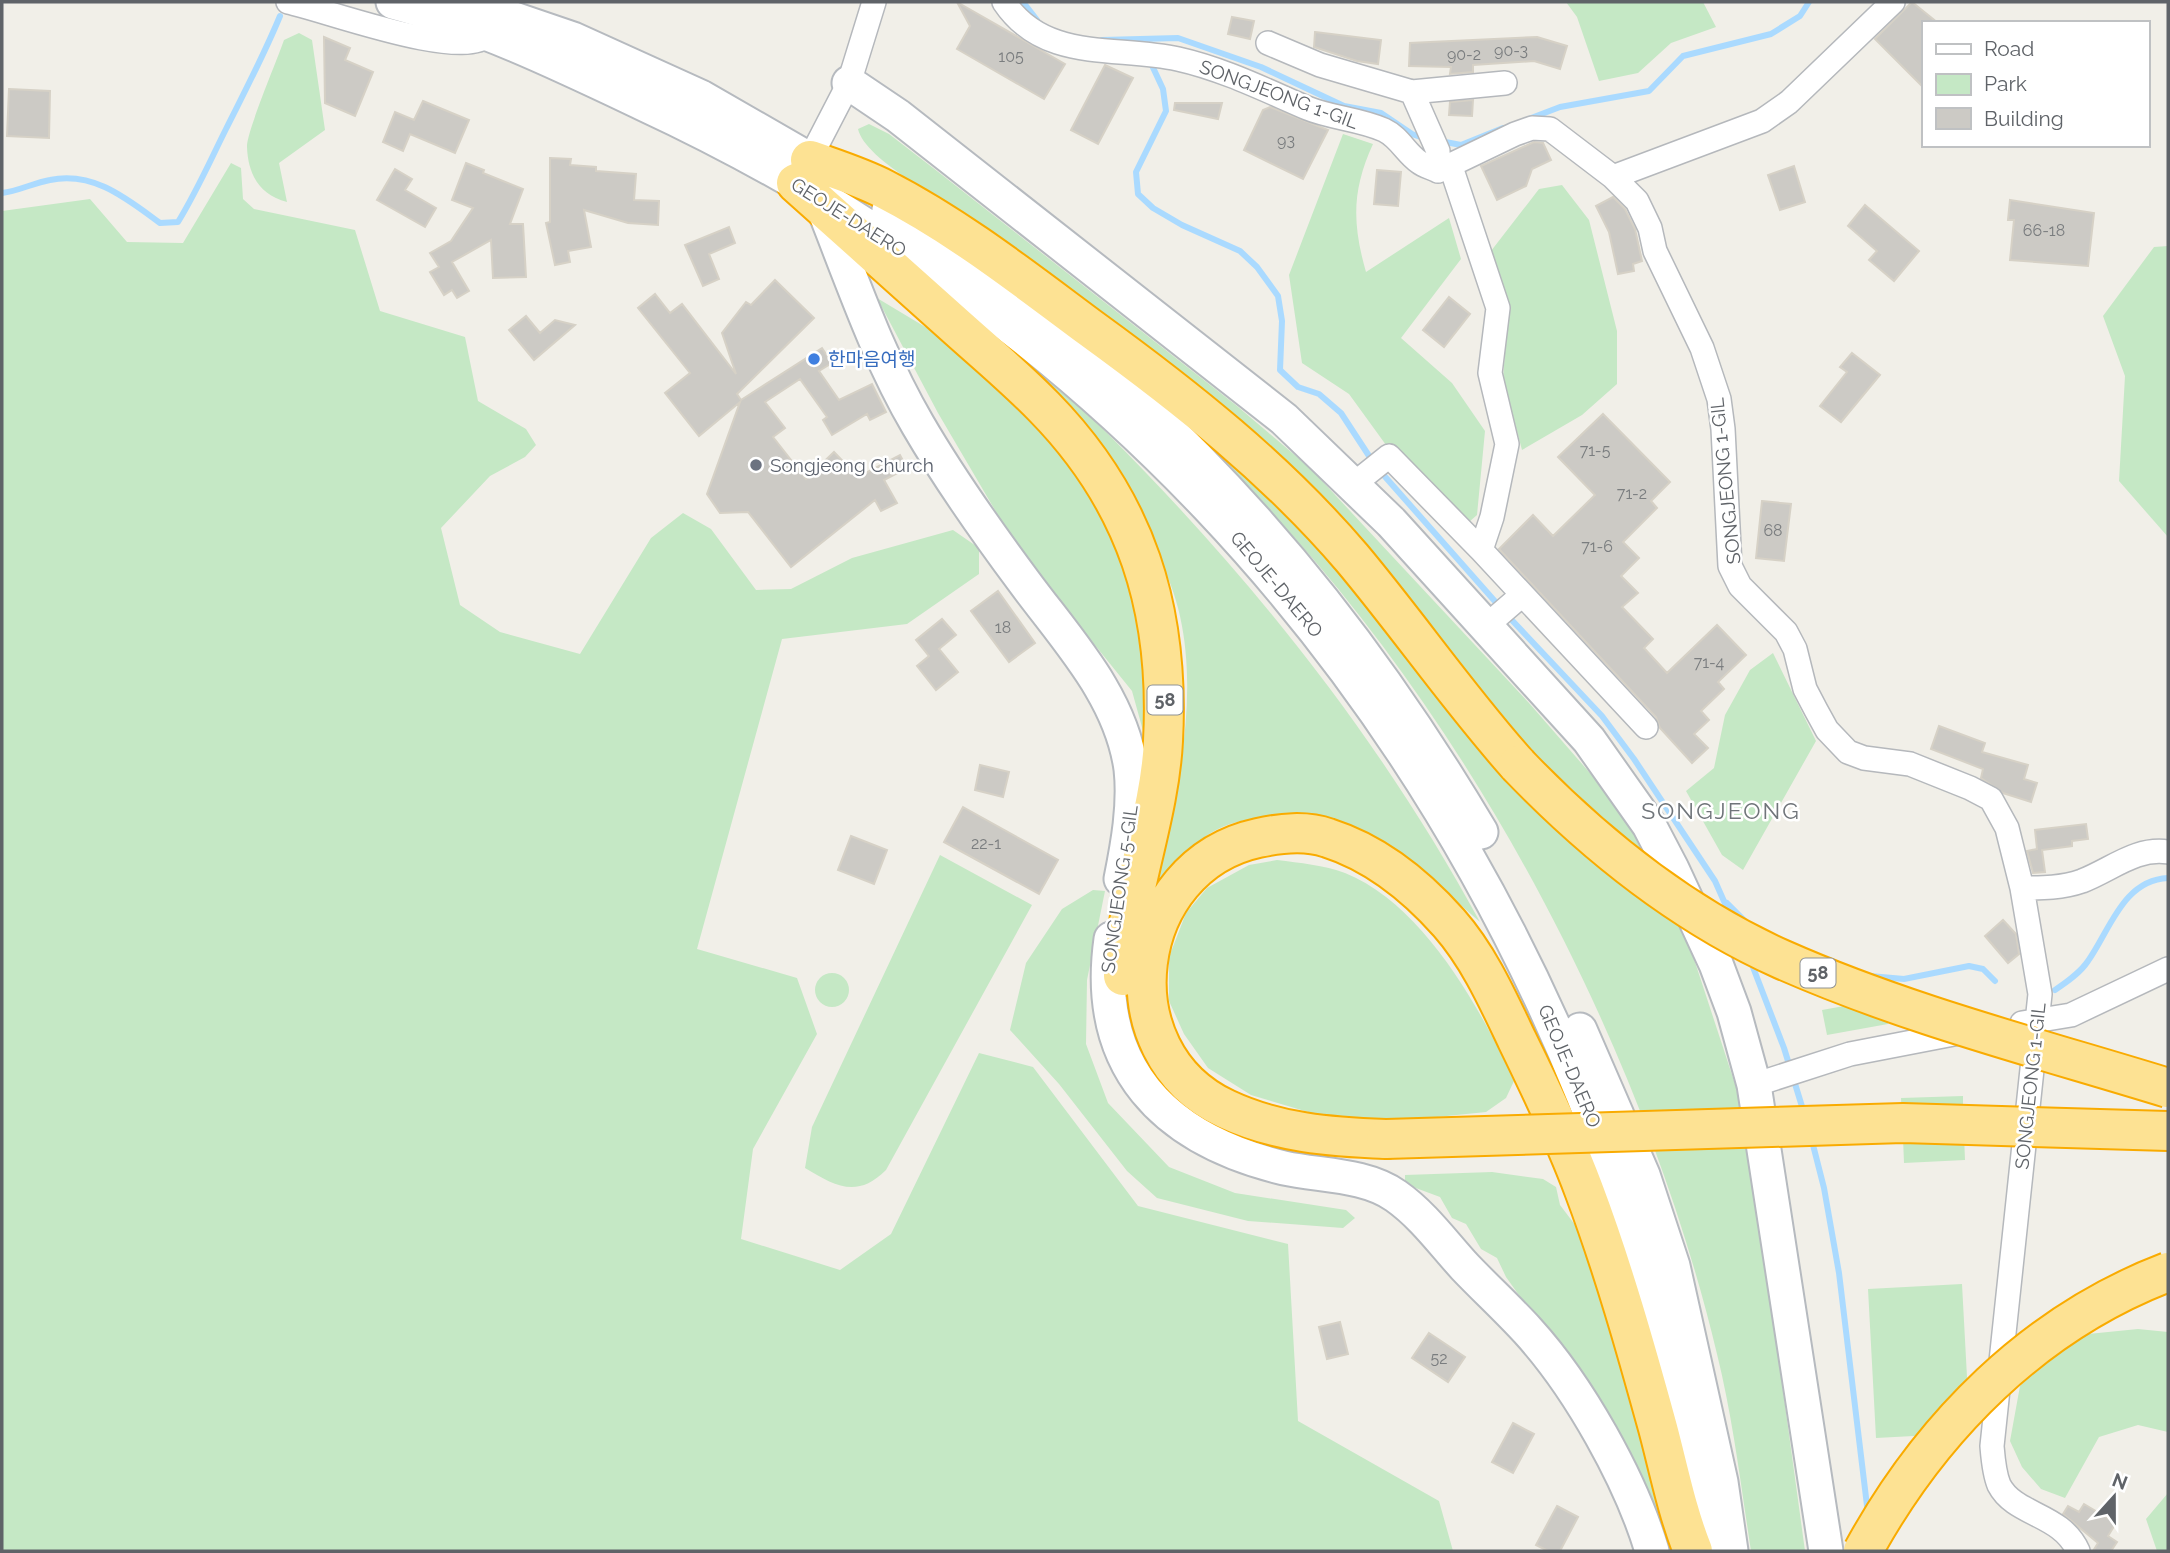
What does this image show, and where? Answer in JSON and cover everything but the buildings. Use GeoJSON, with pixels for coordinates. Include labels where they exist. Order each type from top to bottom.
{"type":"FeatureCollection","features":[{"type":"Feature","properties":{"kind":"highway","name":"58"},"geometry":{"type":"LineString","coordinates":[[810,183],[883,188],[950,226],[1171,387],[1238,442],[1306,508],[1353,559],[1472,714],[1518,765],[1568,815],[1642,876],[1704,916],[1779,958],[1957,1024],[2168,1088]]}},
{"type":"Feature","properties":{"kind":"highway","name":"58"},"geometry":{"type":"LineString","coordinates":[[810,183],[1044,407],[1101,477],[1124,517],[1160,630],[1165,690],[1163,745],[1146,846],[1124,949],[1121,1000],[1132,1039],[1150,1072],[1192,1114],[1254,1144],[1290,1152],[1349,1158],[1394,1149],[1903,1123],[2168,1131]]}},
{"type":"Feature","properties":{"kind":"highway"},"geometry":{"type":"LineString","coordinates":[[1394,1149],[1273,1127],[1224,1108],[1185,1079],[1170,1060],[1156,1035],[1146,1002],[1146,972],[1151,944],[1174,891],[1217,853],[1244,841],[1275,834],[1308,833],[1328,838],[1382,865],[1418,891],[1451,926],[1488,981],[1584,1189],[1693,1551]]}},
{"type":"Feature","properties":{"kind":"highway","name":"58"},"geometry":{"type":"LineString","coordinates":[[1394,1149],[1902,1144],[2168,1149]]}},
{"type":"Feature","properties":{"kind":"highway"},"geometry":{"type":"LineString","coordinates":[[1863,1551],[1925,1453],[1973,1399],[2064,1325],[2135,1285],[2168,1272]]}},
{"type":"Feature","properties":{"kind":"street"},"geometry":{"type":"LineString","coordinates":[[288,2],[369,27],[433,38],[470,43],[481,41],[488,35]]}},
{"type":"Feature","properties":{"kind":"street","name":"GEOJE-DAERO"},"geometry":{"type":"LineString","coordinates":[[393,2],[488,35],[559,64],[810,183],[970,265],[1059,332],[1133,396],[1259,524],[1379,671],[1425,738],[1490,847],[1568,1002],[1643,1175],[1673,1266],[1721,1482],[1731,1551]]}},
{"type":"Feature","properties":{"kind":"street","name":"GEOJE-DAERO"},"geometry":{"type":"LineString","coordinates":[[464,2],[573,39],[701,97],[810,183],[958,286],[1115,414],[1232,530],[1298,605],[1405,752],[1471,859],[1549,1013],[1622,1193],[1657,1304],[1680,1405],[1706,1551]]}},
{"type":"Feature","properties":{"kind":"street"},"geometry":{"type":"LineString","coordinates":[[810,183],[849,83],[874,2]]}},
{"type":"Feature","properties":{"kind":"street","name":"SONGJEONG 1-GIL"},"geometry":{"type":"LineString","coordinates":[[1004,2],[1016,20],[1056,42],[1097,51],[1130,51],[1200,65],[1279,93],[1308,108],[1383,129],[1419,162],[1442,163],[1532,128],[1550,129],[1613,177],[1637,201],[1650,228],[1655,251],[1712,374],[1723,429],[1731,566],[1741,586],[1786,632],[1795,649],[1805,689],[1827,730],[1848,751],[1864,758],[1910,764],[1953,780],[1991,799],[2007,828],[2022,888],[2040,993],[1992,1446],[2000,1485],[2013,1502],[2053,1521],[2069,1534],[2078,1551]]}},
{"type":"Feature","properties":{"kind":"street"},"geometry":{"type":"LineString","coordinates":[[1613,177],[1762,121],[1789,102],[1893,2]]}},
{"type":"Feature","properties":{"kind":"street"},"geometry":{"type":"LineString","coordinates":[[1268,43],[1320,65],[1412,92],[1505,83]]}},
{"type":"Feature","properties":{"kind":"street"},"geometry":{"type":"LineString","coordinates":[[849,83],[909,125],[1238,380],[1354,484],[1589,740],[1649,825],[1716,964],[1763,1081],[1826,1551]]}},
{"type":"Feature","properties":{"kind":"street"},"geometry":{"type":"LineString","coordinates":[[1412,92],[1498,308],[1490,373],[1507,444],[1492,517],[1481,550]]}},
{"type":"Feature","properties":{"kind":"street","name":"SONGJEONG 5-GIL"},"geometry":{"type":"LineString","coordinates":[[810,183],[894,381],[918,425],[982,524],[1073,644],[1115,715],[1130,769],[1132,803],[1105,975],[1109,1016],[1122,1055],[1141,1087],[1171,1117],[1204,1139],[1242,1156],[1313,1174],[1376,1184],[1414,1210],[1530,1333],[1553,1363],[1613,1459],[1641,1513],[1652,1551]]}},
{"type":"Feature","properties":{"kind":"street"},"geometry":{"type":"LineString","coordinates":[[1354,484],[1389,456],[1646,727]]}},
{"type":"Feature","properties":{"kind":"street"},"geometry":{"type":"LineString","coordinates":[[1485,627],[1522,595]]}},
{"type":"Feature","properties":{"kind":"street"},"geometry":{"type":"LineString","coordinates":[[2022,888],[2055,888],[2080,882],[2146,852],[2168,852]]}},
{"type":"Feature","properties":{"kind":"street"},"geometry":{"type":"LineString","coordinates":[[1763,1081],[1813,1064],[1934,1037],[2071,1014],[2168,969]]}},
{"type":"Feature","properties":{"kind":"green space"},"geometry":{"type":"Polygon","coordinates":[[[1566,2],[1703,2],[1716,27],[1671,43],[1638,73],[1599,81],[1577,17],[1566,2]]]}},
{"type":"Feature","properties":{"kind":"green space"},"geometry":{"type":"Polygon","coordinates":[[[299,33],[312,40],[325,130],[279,163],[287,202],[270,194],[257,182],[250,166],[247,147],[284,40],[299,33]]]}},
{"type":"Feature","properties":{"kind":"green space"},"geometry":{"type":"Polygon","coordinates":[[[869,124],[889,134],[937,171],[1237,406],[1310,468],[1529,703],[1616,803],[1653,858],[1694,959],[1736,1087],[1753,1171],[1805,1551],[1751,1551],[1723,1378],[1687,1245],[1649,1135],[1605,1027],[1553,920],[1496,816],[1433,717],[1365,623],[1269,510],[1008,248],[979,224],[910,181],[876,154],[864,141],[858,129],[869,124]]]}},
{"type":"Feature","properties":{"kind":"green space"},"geometry":{"type":"Polygon","coordinates":[[[1343,134],[1373,144],[1361,177],[1356,207],[1358,238],[1366,272],[1449,218],[1461,259],[1401,338],[1452,383],[1485,431],[1477,515],[1469,522],[1386,445],[1349,394],[1302,363],[1289,275],[1343,134]]]}},
{"type":"Feature","properties":{"kind":"green space"},"geometry":{"type":"Polygon","coordinates":[[[231,163],[241,168],[243,199],[254,209],[355,230],[380,311],[465,337],[478,401],[526,429],[536,445],[525,457],[490,476],[441,528],[460,605],[500,632],[580,654],[651,538],[683,513],[711,529],[756,590],[791,589],[852,558],[953,530],[979,548],[979,574],[907,624],[782,639],[697,949],[797,978],[817,1034],[753,1149],[741,1239],[840,1270],[891,1234],[979,1053],[1033,1067],[1138,1206],[1288,1244],[1298,1421],[1439,1501],[1453,1551],[2,1551],[2,211],[90,199],[127,242],[183,243],[231,163]]]}},
{"type":"Feature","properties":{"kind":"green space"},"geometry":{"type":"Polygon","coordinates":[[[1562,185],[1589,220],[1617,331],[1617,384],[1582,415],[1522,450],[1503,379],[1508,312],[1491,251],[1539,189],[1562,185]]]}},
{"type":"Feature","properties":{"kind":"green space"},"geometry":{"type":"Polygon","coordinates":[[[2168,246],[2168,537],[2119,481],[2125,376],[2103,316],[2154,247],[2168,246]]]}},
{"type":"Feature","properties":{"kind":"green space"},"geometry":{"type":"Polygon","coordinates":[[[877,298],[932,331],[1032,411],[1106,512],[1147,632],[1150,756],[1132,691],[1019,551],[938,413],[877,298]]]}},
{"type":"Feature","properties":{"kind":"green space"},"geometry":{"type":"Polygon","coordinates":[[[1011,349],[1107,433],[1213,545],[1263,604],[1357,726],[1400,789],[1480,922],[1415,866],[1378,840],[1342,822],[1317,817],[1259,818],[1223,827],[1189,850],[1151,892],[1172,811],[1186,722],[1187,677],[1183,634],[1173,592],[1145,537],[1011,349]]]}},
{"type":"Feature","properties":{"kind":"green space"},"geometry":{"type":"Polygon","coordinates":[[[1773,653],[1816,741],[1743,870],[1722,855],[1686,791],[1714,768],[1725,715],[1750,670],[1773,653]]]}},
{"type":"Feature","properties":{"kind":"green space"},"geometry":{"type":"Polygon","coordinates":[[[940,855],[1032,905],[886,1170],[865,1184],[846,1187],[805,1168],[812,1127],[940,855]]]}},
{"type":"Feature","properties":{"kind":"green space"},"geometry":{"type":"Polygon","coordinates":[[[1277,860],[1320,866],[1345,873],[1373,888],[1400,908],[1446,962],[1485,1022],[1514,1081],[1506,1098],[1486,1112],[1378,1123],[1332,1119],[1251,1095],[1208,1068],[1184,1034],[1169,1001],[1169,957],[1186,913],[1207,888],[1249,865],[1277,860]]]}},
{"type":"Feature","properties":{"kind":"green space"},"geometry":{"type":"Polygon","coordinates":[[[1093,890],[1105,891],[1087,980],[1086,1044],[1108,1103],[1169,1167],[1235,1193],[1346,1210],[1355,1218],[1343,1228],[1248,1221],[1157,1198],[1127,1171],[1059,1084],[1010,1030],[1026,963],[1062,909],[1093,890]]]}},
{"type":"Feature","properties":{"kind":"green space"},"geometry":{"type":"Polygon","coordinates":[[[832,973],[844,978],[849,990],[844,1002],[832,1007],[820,1002],[815,990],[820,978],[832,973]]]}},
{"type":"Feature","properties":{"kind":"green space"},"geometry":{"type":"Polygon","coordinates":[[[1883,999],[1888,1024],[1827,1035],[1822,1010],[1883,999]]]}},
{"type":"Feature","properties":{"kind":"green space"},"geometry":{"type":"Polygon","coordinates":[[[1963,1096],[1963,1121],[1902,1123],[1901,1098],[1963,1096]]]}},
{"type":"Feature","properties":{"kind":"green space"},"geometry":{"type":"Polygon","coordinates":[[[1964,1135],[1965,1160],[1904,1163],[1903,1138],[1964,1135]]]}},
{"type":"Feature","properties":{"kind":"green space"},"geometry":{"type":"Polygon","coordinates":[[[1492,1172],[1543,1179],[1556,1187],[1560,1205],[1585,1238],[1671,1551],[1660,1551],[1541,1326],[1506,1277],[1497,1258],[1481,1249],[1466,1224],[1452,1218],[1440,1197],[1405,1184],[1405,1175],[1492,1172]]]}},
{"type":"Feature","properties":{"kind":"green space"},"geometry":{"type":"Polygon","coordinates":[[[1962,1284],[1970,1433],[1876,1438],[1868,1289],[1962,1284]]]}},
{"type":"Feature","properties":{"kind":"green space"},"geometry":{"type":"Polygon","coordinates":[[[2138,1329],[2168,1332],[2168,1432],[2138,1425],[2099,1437],[2065,1498],[2041,1489],[2022,1467],[2010,1441],[2020,1386],[2041,1365],[2088,1334],[2138,1329]]]}},
{"type":"Feature","properties":{"kind":"green space"},"geometry":{"type":"Polygon","coordinates":[[[2168,1493],[2168,1551],[2157,1551],[2146,1519],[2168,1493]]]}},
{"type":"Feature","properties":{"kind":"waterway"},"geometry":{"type":"LineString","coordinates":[[1023,2],[1037,20]]}},
{"type":"Feature","properties":{"kind":"waterway"},"geometry":{"type":"LineString","coordinates":[[1526,120],[1560,107],[1649,91],[1683,56],[1771,34],[1800,16],[1809,2]]}},
{"type":"Feature","properties":{"kind":"waterway"},"geometry":{"type":"LineString","coordinates":[[2,193],[50,180],[81,180],[95,183],[122,196],[160,223],[178,222],[280,16]]}},
{"type":"Feature","properties":{"kind":"waterway"},"geometry":{"type":"LineString","coordinates":[[1102,40],[1178,38],[1261,67],[1344,106],[1381,113],[1412,134],[1426,139]]}},
{"type":"Feature","properties":{"kind":"waterway"},"geometry":{"type":"LineString","coordinates":[[1149,59],[1163,89],[1166,111],[1136,172],[1138,194],[1153,208],[1182,225],[1240,251],[1257,267],[1278,296],[1282,321],[1280,370],[1298,387],[1319,394],[1341,413],[1373,462]]}},
{"type":"Feature","properties":{"kind":"waterway"},"geometry":{"type":"LineString","coordinates":[[1440,141],[1461,145],[1503,128]]}},
{"type":"Feature","properties":{"kind":"waterway"},"geometry":{"type":"LineString","coordinates":[[1380,471],[1500,607]]}},
{"type":"Feature","properties":{"kind":"waterway"},"geometry":{"type":"LineString","coordinates":[[1507,615],[1602,716],[1634,759],[1715,881],[1731,917]]}},
{"type":"Feature","properties":{"kind":"waterway"},"geometry":{"type":"LineString","coordinates":[[2055,990],[2085,965],[2129,897],[2140,887],[2168,878]]}},
{"type":"Feature","properties":{"kind":"waterway"},"geometry":{"type":"LineString","coordinates":[[1727,903],[1744,920]]}},
{"type":"Feature","properties":{"kind":"waterway"},"geometry":{"type":"LineString","coordinates":[[1751,962],[1784,1048],[1804,1113]]}},
{"type":"Feature","properties":{"kind":"waterway"},"geometry":{"type":"LineString","coordinates":[[1870,976],[1904,979],[1969,966],[1983,969],[1995,981]]}},
{"type":"Feature","properties":{"kind":"waterway"},"geometry":{"type":"LineString","coordinates":[[1811,1137],[1824,1188],[1839,1273],[1868,1514]]}},
{"type":"Feature","properties":{"kind":"place","name":"한마음여행"},"geometry":{"type":"Point","coordinates":[814,359]}},
{"type":"Feature","properties":{"kind":"place","name":"Songjeong Church"},"geometry":{"type":"Point","coordinates":[756,465]}},
{"type":"Feature","properties":{"kind":"district","name":"SONGJEONG"},"geometry":{"type":"Point","coordinates":[1721,811]}}]}
